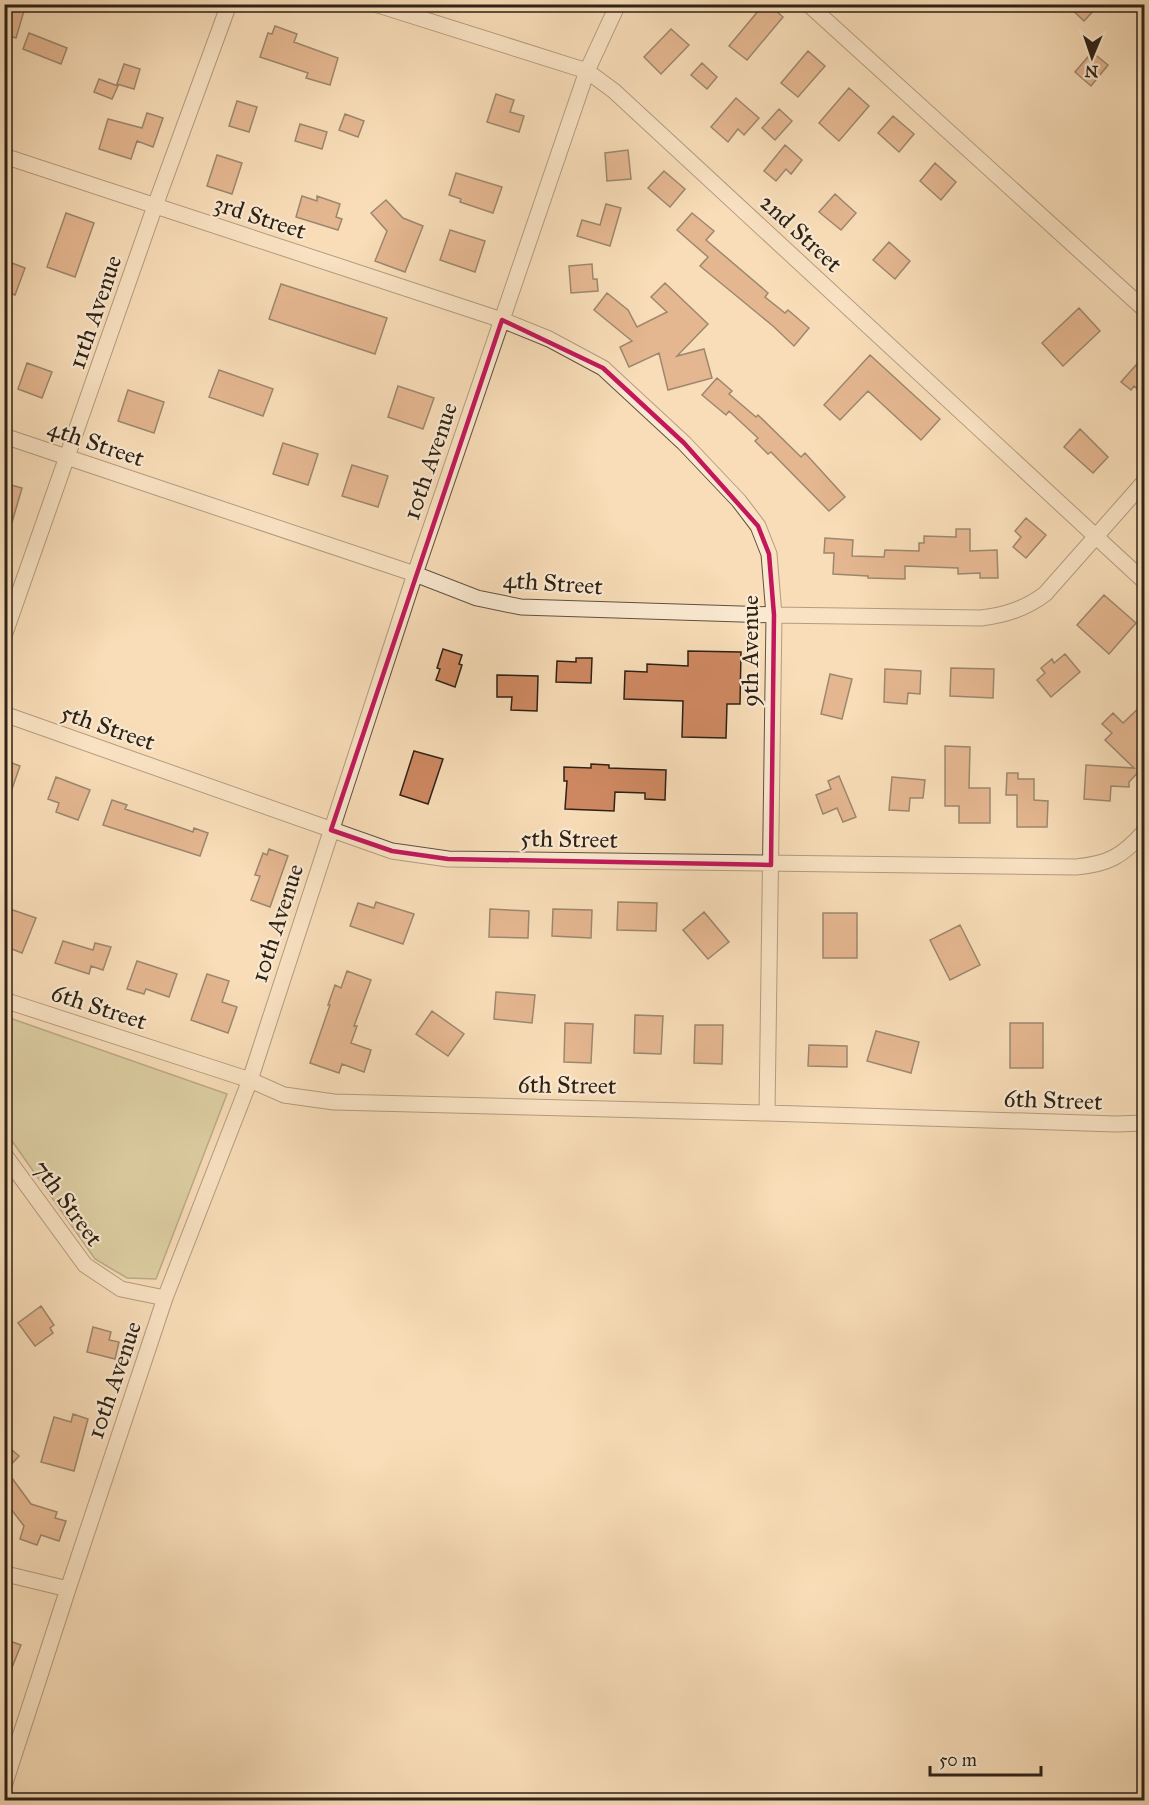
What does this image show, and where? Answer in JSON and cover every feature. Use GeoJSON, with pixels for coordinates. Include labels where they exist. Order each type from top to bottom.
{"type":"FeatureCollection","features":[{"type":"Feature","properties":{"kind":"street","name":"11th Avenue"},"geometry":{"type":"LineString","coordinates":[[4,636],[155,206],[230,4]]}},
{"type":"Feature","properties":{"kind":"street","name":"2nd Street"},"geometry":{"type":"LineString","coordinates":[[375,4],[586,71],[614,91],[1144,581]]}},
{"type":"Feature","properties":{"kind":"street","name":"10th Avenue"},"geometry":{"type":"LineString","coordinates":[[4,1786],[165,1298],[250,1080],[416,574],[586,71],[618,4]]}},
{"type":"Feature","properties":{"kind":"street"},"geometry":{"type":"LineString","coordinates":[[808,4],[1144,309]]}},
{"type":"Feature","properties":{"kind":"street","name":"3rd Street"},"geometry":{"type":"LineString","coordinates":[[4,156],[502,320]]}},
{"type":"Feature","properties":{"kind":"street","name":"9th Avenue"},"geometry":{"type":"LineString","coordinates":[[502,320],[549,339],[603,368],[684,443],[739,501],[758,526],[769,554],[774,615],[767,1113]]}},
{"type":"Feature","properties":{"kind":"street","name":"4th Street"},"geometry":{"type":"LineString","coordinates":[[4,436],[416,574],[477,598],[521,607],[774,615],[981,618],[1002,615],[1032,603],[1045,594],[1144,482]]}},
{"type":"Feature","properties":{"kind":"street","name":"5th Street"},"geometry":{"type":"LineString","coordinates":[[4,714],[392,851],[448,859],[771,865],[1086,867],[1112,860],[1127,850],[1144,832]]}},
{"type":"Feature","properties":{"kind":"street","name":"6th Street"},"geometry":{"type":"LineString","coordinates":[[4,1000],[250,1080],[284,1095],[334,1102],[1144,1123]]}},
{"type":"Feature","properties":{"kind":"street","name":"7th Street"},"geometry":{"type":"LineString","coordinates":[[4,1154],[85,1265],[121,1289],[165,1298]]}},
{"type":"Feature","properties":{"kind":"street"},"geometry":{"type":"LineString","coordinates":[[4,1571],[10,1575],[68,1589]]}},
{"type":"Feature","properties":{"kind":"highlighted area"},"geometry":{"type":"Polygon","coordinates":[[[502,320],[603,368],[684,443],[758,526],[769,554],[774,615],[771,865],[448,859],[392,851],[331,830],[502,320]]]}},
{"type":"Feature","properties":{"kind":"green space"},"geometry":{"type":"Polygon","coordinates":[[[4,1016],[227,1094],[156,1279],[127,1278],[95,1259],[5,1131],[4,1016]]]}},
{"type":"Feature","properties":{"kind":"building"},"geometry":{"type":"Polygon","coordinates":[[[4,4],[26,4],[16,38],[4,34],[4,4]]]}},
{"type":"Feature","properties":{"kind":"building"},"geometry":{"type":"Polygon","coordinates":[[[764,4],[768,4],[783,17],[747,60],[729,46],[764,4]]]}},
{"type":"Feature","properties":{"kind":"building"},"geometry":{"type":"Polygon","coordinates":[[[1066,4],[1100,4],[1084,21],[1066,4]]]}},
{"type":"Feature","properties":{"kind":"building"},"geometry":{"type":"Polygon","coordinates":[[[275,26],[297,34],[294,42],[338,58],[330,85],[306,78],[308,73],[260,57],[268,33],[272,34],[275,26]]]}},
{"type":"Feature","properties":{"kind":"building"},"geometry":{"type":"Polygon","coordinates":[[[671,29],[689,45],[661,74],[644,57],[671,29]]]}},
{"type":"Feature","properties":{"kind":"building"},"geometry":{"type":"Polygon","coordinates":[[[29,33],[67,48],[61,64],[23,49],[29,33]]]}},
{"type":"Feature","properties":{"kind":"building"},"geometry":{"type":"Polygon","coordinates":[[[808,51],[825,66],[798,97],[781,83],[808,51]]]}},
{"type":"Feature","properties":{"kind":"building"},"geometry":{"type":"Polygon","coordinates":[[[1092,52],[1108,65],[1091,86],[1075,72],[1092,52]]]}},
{"type":"Feature","properties":{"kind":"building"},"geometry":{"type":"Polygon","coordinates":[[[702,63],[717,77],[707,89],[691,75],[702,63]]]}},
{"type":"Feature","properties":{"kind":"building"},"geometry":{"type":"Polygon","coordinates":[[[124,64],[140,69],[134,89],[117,84],[124,64]]]}},
{"type":"Feature","properties":{"kind":"building"},"geometry":{"type":"Polygon","coordinates":[[[99,79],[118,86],[112,99],[94,92],[99,79]]]}},
{"type":"Feature","properties":{"kind":"building"},"geometry":{"type":"Polygon","coordinates":[[[849,88],[869,106],[839,141],[819,123],[849,88]]]}},
{"type":"Feature","properties":{"kind":"building"},"geometry":{"type":"Polygon","coordinates":[[[496,94],[514,100],[510,112],[524,116],[519,132],[487,122],[496,94]]]}},
{"type":"Feature","properties":{"kind":"building"},"geometry":{"type":"Polygon","coordinates":[[[736,98],[759,118],[744,135],[738,129],[728,142],[711,127],[736,98]]]}},
{"type":"Feature","properties":{"kind":"building"},"geometry":{"type":"Polygon","coordinates":[[[237,101],[257,107],[249,132],[229,126],[237,101]]]}},
{"type":"Feature","properties":{"kind":"building"},"geometry":{"type":"Polygon","coordinates":[[[779,109],[792,121],[775,140],[762,128],[779,109]]]}},
{"type":"Feature","properties":{"kind":"building"},"geometry":{"type":"Polygon","coordinates":[[[147,113],[163,118],[153,147],[137,141],[131,159],[99,149],[108,119],[142,128],[147,113]]]}},
{"type":"Feature","properties":{"kind":"building"},"geometry":{"type":"Polygon","coordinates":[[[345,114],[364,121],[358,137],[339,130],[345,114]]]}},
{"type":"Feature","properties":{"kind":"building"},"geometry":{"type":"Polygon","coordinates":[[[893,116],[914,134],[899,152],[878,133],[893,116]]]}},
{"type":"Feature","properties":{"kind":"building"},"geometry":{"type":"Polygon","coordinates":[[[300,124],[327,132],[322,149],[295,141],[300,124]]]}},
{"type":"Feature","properties":{"kind":"building"},"geometry":{"type":"Polygon","coordinates":[[[785,145],[802,160],[791,174],[786,169],[776,181],[764,171],[785,145]]]}},
{"type":"Feature","properties":{"kind":"building"},"geometry":{"type":"Polygon","coordinates":[[[628,150],[631,179],[607,181],[605,153],[628,150]]]}},
{"type":"Feature","properties":{"kind":"building"},"geometry":{"type":"Polygon","coordinates":[[[217,155],[242,163],[232,194],[207,186],[217,155]]]}},
{"type":"Feature","properties":{"kind":"building"},"geometry":{"type":"Polygon","coordinates":[[[935,163],[956,182],[941,200],[920,181],[935,163]]]}},
{"type":"Feature","properties":{"kind":"building"},"geometry":{"type":"Polygon","coordinates":[[[664,171],[685,189],[670,207],[648,188],[664,171]]]}},
{"type":"Feature","properties":{"kind":"building"},"geometry":{"type":"Polygon","coordinates":[[[456,173],[502,187],[493,213],[460,202],[461,199],[449,195],[456,173]]]}},
{"type":"Feature","properties":{"kind":"building"},"geometry":{"type":"Polygon","coordinates":[[[835,194],[856,213],[841,230],[819,212],[835,194]]]}},
{"type":"Feature","properties":{"kind":"building"},"geometry":{"type":"Polygon","coordinates":[[[302,196],[317,201],[317,196],[340,204],[336,217],[342,219],[338,230],[296,217],[302,196]]]}},
{"type":"Feature","properties":{"kind":"building"},"geometry":{"type":"Polygon","coordinates":[[[386,200],[403,218],[423,226],[405,272],[375,261],[387,231],[371,213],[386,200]]]}},
{"type":"Feature","properties":{"kind":"building"},"geometry":{"type":"Polygon","coordinates":[[[606,204],[621,208],[610,246],[577,236],[582,220],[600,225],[606,204]]]}},
{"type":"Feature","properties":{"kind":"building"},"geometry":{"type":"Polygon","coordinates":[[[66,213],[94,223],[75,277],[47,267],[66,213]]]}},
{"type":"Feature","properties":{"kind":"building"},"geometry":{"type":"Polygon","coordinates":[[[692,213],[714,231],[706,240],[768,293],[765,297],[785,313],[788,310],[809,328],[794,346],[700,266],[708,257],[677,230],[692,213]]]}},
{"type":"Feature","properties":{"kind":"building"},"geometry":{"type":"Polygon","coordinates":[[[450,230],[485,241],[475,272],[440,260],[450,230]]]}},
{"type":"Feature","properties":{"kind":"building"},"geometry":{"type":"Polygon","coordinates":[[[889,242],[910,261],[895,279],[873,260],[889,242]]]}},
{"type":"Feature","properties":{"kind":"building"},"geometry":{"type":"Polygon","coordinates":[[[4,260],[25,268],[15,295],[4,291],[4,260]]]}},
{"type":"Feature","properties":{"kind":"building"},"geometry":{"type":"Polygon","coordinates":[[[592,264],[593,279],[597,279],[598,291],[571,293],[569,266],[592,264]]]}},
{"type":"Feature","properties":{"kind":"building"},"geometry":{"type":"Polygon","coordinates":[[[665,283],[708,324],[677,356],[704,349],[712,378],[668,390],[659,353],[629,367],[620,347],[632,341],[594,310],[607,293],[628,310],[637,327],[667,312],[651,297],[665,283]]]}},
{"type":"Feature","properties":{"kind":"building"},"geometry":{"type":"Polygon","coordinates":[[[281,284],[387,318],[375,354],[269,319],[281,284]]]}},
{"type":"Feature","properties":{"kind":"building"},"geometry":{"type":"Polygon","coordinates":[[[1079,308],[1100,331],[1063,366],[1042,343],[1079,308]]]}},
{"type":"Feature","properties":{"kind":"building"},"geometry":{"type":"Polygon","coordinates":[[[870,355],[940,419],[921,440],[868,391],[840,420],[824,405],[870,355]]]}},
{"type":"Feature","properties":{"kind":"building"},"geometry":{"type":"Polygon","coordinates":[[[1144,356],[1144,395],[1134,386],[1131,390],[1121,382],[1144,356]]]}},
{"type":"Feature","properties":{"kind":"building"},"geometry":{"type":"Polygon","coordinates":[[[27,363],[52,372],[42,398],[18,389],[27,363]]]}},
{"type":"Feature","properties":{"kind":"building"},"geometry":{"type":"Polygon","coordinates":[[[219,370],[273,389],[263,416],[209,397],[219,370]]]}},
{"type":"Feature","properties":{"kind":"building"},"geometry":{"type":"Polygon","coordinates":[[[717,378],[732,391],[729,394],[756,417],[758,415],[801,457],[805,453],[845,497],[829,511],[771,452],[768,454],[755,441],[758,438],[729,411],[726,415],[702,395],[717,378]]]}},
{"type":"Feature","properties":{"kind":"building"},"geometry":{"type":"Polygon","coordinates":[[[398,386],[434,398],[423,429],[388,417],[398,386]]]}},
{"type":"Feature","properties":{"kind":"building"},"geometry":{"type":"Polygon","coordinates":[[[128,390],[164,402],[154,433],[118,421],[128,390]]]}},
{"type":"Feature","properties":{"kind":"building"},"geometry":{"type":"Polygon","coordinates":[[[1080,429],[1108,457],[1093,473],[1064,447],[1080,429]]]}},
{"type":"Feature","properties":{"kind":"building"},"geometry":{"type":"Polygon","coordinates":[[[283,443],[318,454],[308,485],[273,474],[283,443]]]}},
{"type":"Feature","properties":{"kind":"building"},"geometry":{"type":"Polygon","coordinates":[[[352,465],[388,476],[378,507],[342,496],[352,465]]]}},
{"type":"Feature","properties":{"kind":"building"},"geometry":{"type":"Polygon","coordinates":[[[4,483],[22,488],[8,536],[4,535],[4,483]]]}},
{"type":"Feature","properties":{"kind":"building"},"geometry":{"type":"Polygon","coordinates":[[[1026,518],[1046,535],[1026,558],[1013,547],[1021,537],[1015,531],[1026,518]]]}},
{"type":"Feature","properties":{"kind":"building"},"geometry":{"type":"Polygon","coordinates":[[[956,529],[970,529],[970,551],[997,550],[998,578],[980,578],[980,573],[958,574],[958,568],[905,566],[905,579],[833,574],[834,553],[824,553],[825,538],[853,540],[852,556],[884,557],[885,550],[919,551],[919,543],[924,543],[924,536],[956,537],[956,529]]]}},
{"type":"Feature","properties":{"kind":"building"},"geometry":{"type":"Polygon","coordinates":[[[1104,595],[1136,623],[1109,654],[1077,625],[1104,595]]]}},
{"type":"Feature","properties":{"kind":"building"},"geometry":{"type":"Polygon","coordinates":[[[443,649],[462,655],[459,664],[462,665],[455,687],[436,680],[443,649]]]}},
{"type":"Feature","properties":{"kind":"building"},"geometry":{"type":"Polygon","coordinates":[[[688,651],[741,652],[740,704],[727,704],[726,738],[682,737],[683,701],[624,699],[625,671],[647,672],[647,664],[688,666],[688,651]]]}},
{"type":"Feature","properties":{"kind":"building"},"geometry":{"type":"Polygon","coordinates":[[[1065,654],[1080,672],[1051,697],[1037,680],[1045,673],[1041,668],[1052,659],[1054,663],[1065,654]]]}},
{"type":"Feature","properties":{"kind":"building"},"geometry":{"type":"Polygon","coordinates":[[[576,658],[592,658],[591,683],[556,682],[557,661],[576,662],[576,658]]]}},
{"type":"Feature","properties":{"kind":"building"},"geometry":{"type":"Polygon","coordinates":[[[951,668],[994,669],[993,698],[950,696],[951,668]]]}},
{"type":"Feature","properties":{"kind":"building"},"geometry":{"type":"Polygon","coordinates":[[[885,669],[921,671],[920,694],[908,693],[907,704],[884,702],[885,669]]]}},
{"type":"Feature","properties":{"kind":"building"},"geometry":{"type":"Polygon","coordinates":[[[830,674],[852,679],[842,719],[821,714],[830,674]]]}},
{"type":"Feature","properties":{"kind":"building"},"geometry":{"type":"Polygon","coordinates":[[[497,675],[538,676],[537,711],[511,710],[512,697],[497,697],[497,675]]]}},
{"type":"Feature","properties":{"kind":"building"},"geometry":{"type":"Polygon","coordinates":[[[1144,703],[1144,766],[1129,782],[1129,787],[1111,786],[1110,801],[1084,799],[1086,765],[1134,768],[1105,740],[1112,733],[1102,724],[1113,713],[1123,723],[1144,703]]]}},
{"type":"Feature","properties":{"kind":"building"},"geometry":{"type":"Polygon","coordinates":[[[945,746],[970,747],[969,788],[990,788],[990,823],[959,823],[959,806],[945,806],[945,746]]]}},
{"type":"Feature","properties":{"kind":"building"},"geometry":{"type":"Polygon","coordinates":[[[414,751],[443,759],[428,804],[400,795],[414,751]]]}},
{"type":"Feature","properties":{"kind":"building"},"geometry":{"type":"Polygon","coordinates":[[[4,760],[20,766],[6,806],[4,806],[4,760]]]}},
{"type":"Feature","properties":{"kind":"building"},"geometry":{"type":"Polygon","coordinates":[[[591,764],[609,765],[609,768],[666,770],[665,800],[645,799],[645,793],[615,792],[614,811],[565,809],[567,781],[564,781],[564,767],[591,768],[591,764]]]}},
{"type":"Feature","properties":{"kind":"building"},"geometry":{"type":"Polygon","coordinates":[[[1007,773],[1018,773],[1018,779],[1034,779],[1034,800],[1048,801],[1047,827],[1017,827],[1017,795],[1006,795],[1007,773]]]}},
{"type":"Feature","properties":{"kind":"building"},"geometry":{"type":"Polygon","coordinates":[[[839,776],[856,817],[843,822],[837,808],[823,814],[816,795],[831,789],[828,781],[839,776]]]}},
{"type":"Feature","properties":{"kind":"building"},"geometry":{"type":"Polygon","coordinates":[[[56,777],[90,790],[78,820],[56,812],[59,803],[48,799],[56,777]]]}},
{"type":"Feature","properties":{"kind":"building"},"geometry":{"type":"Polygon","coordinates":[[[892,777],[925,780],[923,798],[910,798],[909,811],[889,810],[892,777]]]}},
{"type":"Feature","properties":{"kind":"building"},"geometry":{"type":"Polygon","coordinates":[[[112,800],[127,805],[125,809],[193,832],[194,828],[208,833],[200,856],[103,825],[112,800]]]}},
{"type":"Feature","properties":{"kind":"building"},"geometry":{"type":"Polygon","coordinates":[[[269,849],[288,856],[270,907],[251,900],[260,876],[255,875],[263,853],[267,855],[269,849]]]}},
{"type":"Feature","properties":{"kind":"building"},"geometry":{"type":"Polygon","coordinates":[[[376,902],[414,914],[403,944],[350,926],[358,903],[374,908],[376,902]]]}},
{"type":"Feature","properties":{"kind":"building"},"geometry":{"type":"Polygon","coordinates":[[[618,902],[657,903],[656,931],[617,930],[618,902]]]}},
{"type":"Feature","properties":{"kind":"building"},"geometry":{"type":"Polygon","coordinates":[[[4,907],[36,918],[22,953],[4,946],[4,907]]]}},
{"type":"Feature","properties":{"kind":"building"},"geometry":{"type":"Polygon","coordinates":[[[490,909],[529,911],[528,938],[489,937],[490,909]]]}},
{"type":"Feature","properties":{"kind":"building"},"geometry":{"type":"Polygon","coordinates":[[[553,909],[592,910],[591,938],[552,936],[553,909]]]}},
{"type":"Feature","properties":{"kind":"building"},"geometry":{"type":"Polygon","coordinates":[[[704,912],[729,942],[708,959],[683,930],[704,912]]]}},
{"type":"Feature","properties":{"kind":"building"},"geometry":{"type":"Polygon","coordinates":[[[823,913],[857,913],[857,958],[823,958],[823,913]]]}},
{"type":"Feature","properties":{"kind":"building"},"geometry":{"type":"Polygon","coordinates":[[[960,925],[980,965],[950,980],[930,940],[960,925]]]}},
{"type":"Feature","properties":{"kind":"building"},"geometry":{"type":"Polygon","coordinates":[[[63,941],[93,950],[95,943],[111,947],[103,970],[91,966],[89,974],[55,963],[63,941]]]}},
{"type":"Feature","properties":{"kind":"building"},"geometry":{"type":"Polygon","coordinates":[[[137,961],[177,974],[169,997],[146,989],[144,994],[127,989],[137,961]]]}},
{"type":"Feature","properties":{"kind":"building"},"geometry":{"type":"Polygon","coordinates":[[[347,971],[371,980],[354,1026],[357,1026],[351,1043],[371,1050],[364,1072],[342,1064],[339,1073],[310,1063],[335,985],[341,988],[347,971]]]}},
{"type":"Feature","properties":{"kind":"building"},"geometry":{"type":"Polygon","coordinates":[[[207,974],[229,981],[222,1002],[237,1007],[228,1033],[191,1020],[207,974]]]}},
{"type":"Feature","properties":{"kind":"building"},"geometry":{"type":"Polygon","coordinates":[[[496,992],[535,995],[532,1023],[494,1019],[496,992]]]}},
{"type":"Feature","properties":{"kind":"building"},"geometry":{"type":"Polygon","coordinates":[[[432,1011],[464,1034],[448,1056],[416,1034],[432,1011]]]}},
{"type":"Feature","properties":{"kind":"building"},"geometry":{"type":"Polygon","coordinates":[[[635,1015],[663,1016],[661,1054],[634,1053],[635,1015]]]}},
{"type":"Feature","properties":{"kind":"building"},"geometry":{"type":"Polygon","coordinates":[[[565,1023],[593,1024],[591,1063],[564,1062],[565,1023]]]}},
{"type":"Feature","properties":{"kind":"building"},"geometry":{"type":"Polygon","coordinates":[[[1010,1023],[1043,1023],[1043,1068],[1010,1068],[1010,1023]]]}},
{"type":"Feature","properties":{"kind":"building"},"geometry":{"type":"Polygon","coordinates":[[[695,1025],[723,1025],[722,1064],[694,1063],[695,1025]]]}},
{"type":"Feature","properties":{"kind":"building"},"geometry":{"type":"Polygon","coordinates":[[[876,1031],[919,1042],[911,1073],[867,1061],[876,1031]]]}},
{"type":"Feature","properties":{"kind":"building"},"geometry":{"type":"Polygon","coordinates":[[[809,1045],[847,1046],[847,1067],[808,1066],[809,1045]]]}},
{"type":"Feature","properties":{"kind":"building"},"geometry":{"type":"Polygon","coordinates":[[[41,1306],[54,1325],[50,1328],[53,1333],[35,1346],[18,1323],[41,1306]]]}},
{"type":"Feature","properties":{"kind":"building"},"geometry":{"type":"Polygon","coordinates":[[[93,1327],[111,1332],[109,1340],[119,1342],[115,1359],[87,1352],[93,1327]]]}},
{"type":"Feature","properties":{"kind":"building"},"geometry":{"type":"Polygon","coordinates":[[[73,1414],[88,1419],[74,1471],[41,1462],[54,1417],[71,1422],[73,1414]]]}},
{"type":"Feature","properties":{"kind":"building"},"geometry":{"type":"Polygon","coordinates":[[[4,1443],[19,1456],[6,1470],[31,1504],[57,1512],[55,1518],[66,1521],[59,1541],[41,1535],[37,1545],[20,1539],[24,1526],[4,1500],[4,1443]]]}},
{"type":"Feature","properties":{"kind":"building"},"geometry":{"type":"Polygon","coordinates":[[[4,1639],[21,1645],[5,1685],[4,1685],[4,1639]]]}}]}
